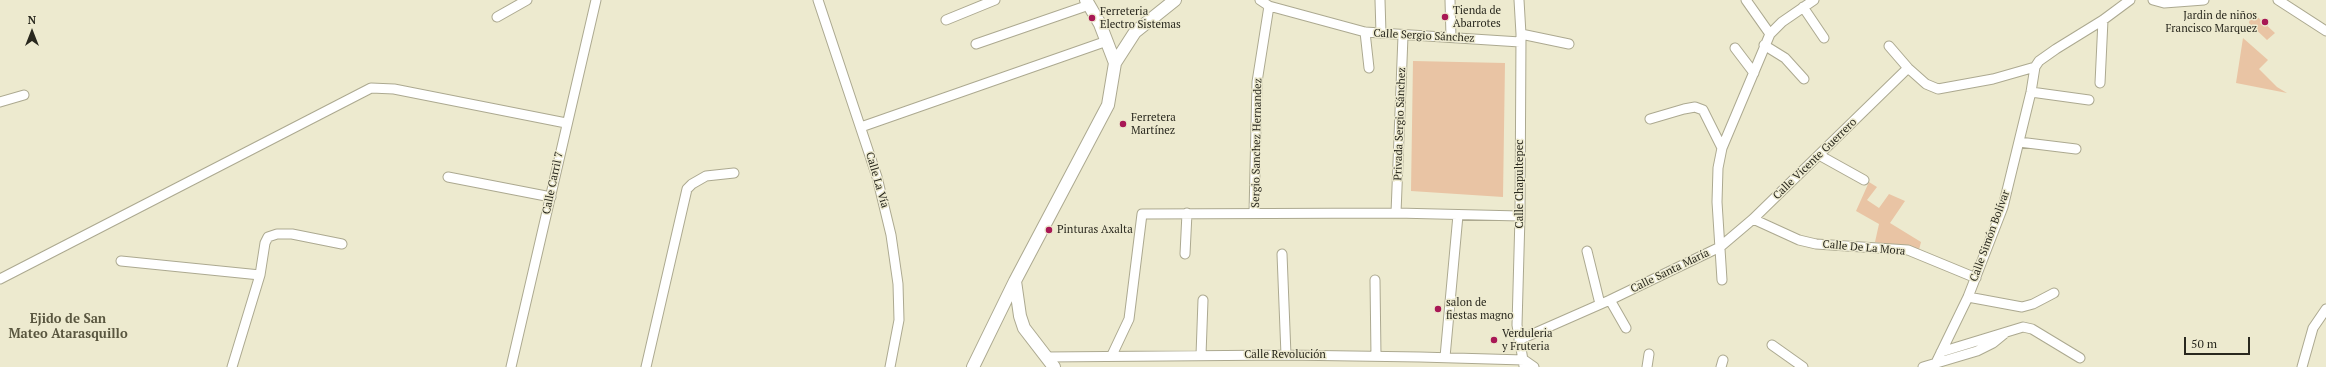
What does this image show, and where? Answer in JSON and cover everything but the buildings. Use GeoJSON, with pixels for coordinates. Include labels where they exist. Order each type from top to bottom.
{"type":"FeatureCollection","features":[{"type":"Feature","properties":{"kind":"main road"},"geometry":{"type":"LineString","coordinates":[[973,367],[1015,281],[1101,120],[1108,105],[1115,63],[1135,32],[1175,0]]}},
{"type":"Feature","properties":{"kind":"main road"},"geometry":{"type":"LineString","coordinates":[[1088,3],[1107,41],[1115,63]]}},
{"type":"Feature","properties":{"kind":"main road"},"geometry":{"type":"LineString","coordinates":[[1015,281],[1022,321],[1028,335],[1054,367]]}},
{"type":"Feature","properties":{"kind":"street"},"geometry":{"type":"LineString","coordinates":[[497,17],[527,0]]}},
{"type":"Feature","properties":{"kind":"street","name":"Calle Carril 7"},"geometry":{"type":"LineString","coordinates":[[511,367],[566,123],[596,0]]}},
{"type":"Feature","properties":{"kind":"street","name":"Calle La Vía"},"geometry":{"type":"LineString","coordinates":[[818,0],[877,177],[891,235],[898,284],[899,320],[890,367]]}},
{"type":"Feature","properties":{"kind":"street"},"geometry":{"type":"LineString","coordinates":[[946,20],[995,0]]}},
{"type":"Feature","properties":{"kind":"street","name":"Calle Sergio Sánchez"},"geometry":{"type":"LineString","coordinates":[[1260,0],[1269,6],[1365,32],[1403,36],[1521,38],[1569,44]]}},
{"type":"Feature","properties":{"kind":"street"},"geometry":{"type":"LineString","coordinates":[[1380,0],[1381,33]]}},
{"type":"Feature","properties":{"kind":"street"},"geometry":{"type":"LineString","coordinates":[[1450,0],[1451,37]]}},
{"type":"Feature","properties":{"kind":"street","name":"Calle Chapultepec"},"geometry":{"type":"LineString","coordinates":[[1519,0],[1521,38],[1520,216],[1517,325],[1524,363]]}},
{"type":"Feature","properties":{"kind":"street"},"geometry":{"type":"LineString","coordinates":[[1746,0],[1770,34]]}},
{"type":"Feature","properties":{"kind":"street","name":"Calle Santa María"},"geometry":{"type":"LineString","coordinates":[[1519,340],[1610,300],[1720,247],[1717,175],[1722,148],[1770,34],[1782,22],[1814,0]]}},
{"type":"Feature","properties":{"kind":"street"},"geometry":{"type":"LineString","coordinates":[[1889,46],[1908,68],[1926,84],[1938,89],[1945,89],[2035,67],[2039,61],[2056,49],[2103,20],[2130,0]]}},
{"type":"Feature","properties":{"kind":"street"},"geometry":{"type":"LineString","coordinates":[[2153,0],[2164,2],[2204,0]]}},
{"type":"Feature","properties":{"kind":"street"},"geometry":{"type":"LineString","coordinates":[[2278,0],[2326,31]]}},
{"type":"Feature","properties":{"kind":"street"},"geometry":{"type":"LineString","coordinates":[[976,44],[1088,3]]}},
{"type":"Feature","properties":{"kind":"street","name":"Sergio Sanchez Hernandez"},"geometry":{"type":"LineString","coordinates":[[1269,6],[1257,82],[1254,213],[1396,213],[1520,216]]}},
{"type":"Feature","properties":{"kind":"street"},"geometry":{"type":"LineString","coordinates":[[1803,7],[1824,38]]}},
{"type":"Feature","properties":{"kind":"street"},"geometry":{"type":"LineString","coordinates":[[2100,83],[2103,20]]}},
{"type":"Feature","properties":{"kind":"street"},"geometry":{"type":"LineString","coordinates":[[1365,32],[1369,68]]}},
{"type":"Feature","properties":{"kind":"street","name":"Privada Sergio Sánchez"},"geometry":{"type":"LineString","coordinates":[[1396,213],[1403,36]]}},
{"type":"Feature","properties":{"kind":"street"},"geometry":{"type":"LineString","coordinates":[[861,127],[1107,41]]}},
{"type":"Feature","properties":{"kind":"street"},"geometry":{"type":"LineString","coordinates":[[1764,46],[1785,58],[1804,79]]}},
{"type":"Feature","properties":{"kind":"street"},"geometry":{"type":"LineString","coordinates":[[1735,48],[1754,73]]}},
{"type":"Feature","properties":{"kind":"street","name":"Calle Simón Bolívar"},"geometry":{"type":"LineString","coordinates":[[1934,366],[1968,297],[2003,207],[2031,92],[2035,67]]}},
{"type":"Feature","properties":{"kind":"street","name":"Calle Vicente Guerrero"},"geometry":{"type":"LineString","coordinates":[[1720,247],[1753,218],[1908,68]]}},
{"type":"Feature","properties":{"kind":"street"},"geometry":{"type":"LineString","coordinates":[[0,279],[371,88],[394,89],[566,123]]}},
{"type":"Feature","properties":{"kind":"street"},"geometry":{"type":"LineString","coordinates":[[2031,92],[2089,100]]}},
{"type":"Feature","properties":{"kind":"street"},"geometry":{"type":"LineString","coordinates":[[0,102],[24,96]]}},
{"type":"Feature","properties":{"kind":"street"},"geometry":{"type":"LineString","coordinates":[[1650,119],[1684,108],[1695,107],[1703,110],[1722,148]]}},
{"type":"Feature","properties":{"kind":"street"},"geometry":{"type":"LineString","coordinates":[[2019,142],[2076,149]]}},
{"type":"Feature","properties":{"kind":"street"},"geometry":{"type":"LineString","coordinates":[[1819,155],[1864,180]]}},
{"type":"Feature","properties":{"kind":"street"},"geometry":{"type":"LineString","coordinates":[[646,367],[688,188],[706,176],[734,173]]}},
{"type":"Feature","properties":{"kind":"street"},"geometry":{"type":"LineString","coordinates":[[448,178],[550,197]]}},
{"type":"Feature","properties":{"kind":"street"},"geometry":{"type":"LineString","coordinates":[[1185,254],[1187,213]]}},
{"type":"Feature","properties":{"kind":"street"},"geometry":{"type":"LineString","coordinates":[[1112,355],[1129,319],[1141,215],[1254,213]]}},
{"type":"Feature","properties":{"kind":"street"},"geometry":{"type":"LineString","coordinates":[[1445,358],[1458,215]]}},
{"type":"Feature","properties":{"kind":"street","name":"Calle De La Mora"},"geometry":{"type":"LineString","coordinates":[[1753,218],[1799,240],[1816,244],[1908,250],[1976,278]]}},
{"type":"Feature","properties":{"kind":"street"},"geometry":{"type":"LineString","coordinates":[[232,367],[260,275],[265,243],[272,235],[292,234],[342,244]]}},
{"type":"Feature","properties":{"kind":"street"},"geometry":{"type":"LineString","coordinates":[[1720,247],[1722,280]]}},
{"type":"Feature","properties":{"kind":"street"},"geometry":{"type":"LineString","coordinates":[[1587,251],[1600,304]]}},
{"type":"Feature","properties":{"kind":"street"},"geometry":{"type":"LineString","coordinates":[[1282,254],[1286,355]]}},
{"type":"Feature","properties":{"kind":"street"},"geometry":{"type":"LineString","coordinates":[[121,261],[260,275]]}},
{"type":"Feature","properties":{"kind":"street"},"geometry":{"type":"LineString","coordinates":[[1375,280],[1376,356]]}},
{"type":"Feature","properties":{"kind":"street"},"geometry":{"type":"LineString","coordinates":[[1968,297],[2022,308],[2054,293]]}},
{"type":"Feature","properties":{"kind":"street"},"geometry":{"type":"LineString","coordinates":[[1201,355],[1203,300]]}},
{"type":"Feature","properties":{"kind":"street"},"geometry":{"type":"LineString","coordinates":[[1610,300],[1626,328]]}},
{"type":"Feature","properties":{"kind":"street"},"geometry":{"type":"LineString","coordinates":[[2302,367],[2313,328],[2326,309]]}},
{"type":"Feature","properties":{"kind":"street"},"geometry":{"type":"LineString","coordinates":[[1941,352],[2023,327],[2032,329],[2080,358]]}},
{"type":"Feature","properties":{"kind":"street"},"geometry":{"type":"LineString","coordinates":[[1923,367],[1934,366],[1988,346],[1999,339],[2006,331]]}},
{"type":"Feature","properties":{"kind":"street"},"geometry":{"type":"LineString","coordinates":[[1772,345],[1803,367]]}},
{"type":"Feature","properties":{"kind":"street"},"geometry":{"type":"LineString","coordinates":[[1647,367],[1649,354]]}},
{"type":"Feature","properties":{"kind":"street","name":"Calle Revolución"},"geometry":{"type":"LineString","coordinates":[[1046,357],[1112,355],[1376,356],[1445,358],[1524,363]]}},
{"type":"Feature","properties":{"kind":"street"},"geometry":{"type":"LineString","coordinates":[[1524,363],[1534,367]]}},
{"type":"Feature","properties":{"kind":"shaded area"},"geometry":{"type":"Polygon","coordinates":[[[2251,11],[2275,33],[2267,40],[2249,23],[2251,11]]]}},
{"type":"Feature","properties":{"kind":"shaded area"},"geometry":{"type":"Polygon","coordinates":[[[2243,38],[2268,60],[2259,69],[2277,87],[2287,93],[2236,83],[2243,38]]]}},
{"type":"Feature","properties":{"kind":"shaded area"},"geometry":{"type":"Polygon","coordinates":[[[1413,61],[1505,63],[1503,197],[1411,191],[1413,61]]]}},
{"type":"Feature","properties":{"kind":"shaded area"},"geometry":{"type":"Polygon","coordinates":[[[1869,182],[1877,187],[1867,200],[1879,208],[1889,194],[1905,201],[1890,223],[1921,242],[1919,250],[1875,242],[1879,224],[1856,211],[1869,182]]]}},
{"type":"Feature","properties":{"kind":"place","name":"Tienda de Abarrotes"},"geometry":{"type":"Point","coordinates":[1445,17]}},
{"type":"Feature","properties":{"kind":"place","name":"Ferreteria Electro Sistemas"},"geometry":{"type":"Point","coordinates":[1092,18]}},
{"type":"Feature","properties":{"kind":"place","name":"Jardin de niños Francisco Marquez"},"geometry":{"type":"Point","coordinates":[2265,22]}},
{"type":"Feature","properties":{"kind":"place","name":"Ferretera Martínez"},"geometry":{"type":"Point","coordinates":[1123,124]}},
{"type":"Feature","properties":{"kind":"place","name":"Pinturas Axalta"},"geometry":{"type":"Point","coordinates":[1049,230]}},
{"type":"Feature","properties":{"kind":"place","name":"salon de fiestas magno"},"geometry":{"type":"Point","coordinates":[1438,309]}},
{"type":"Feature","properties":{"kind":"place","name":"Verduleria y Fruteria"},"geometry":{"type":"Point","coordinates":[1494,340]}},
{"type":"Feature","properties":{"kind":"district","name":"Ejido de San Mateo Atarasquillo"},"geometry":{"type":"Point","coordinates":[68,326]}}]}
